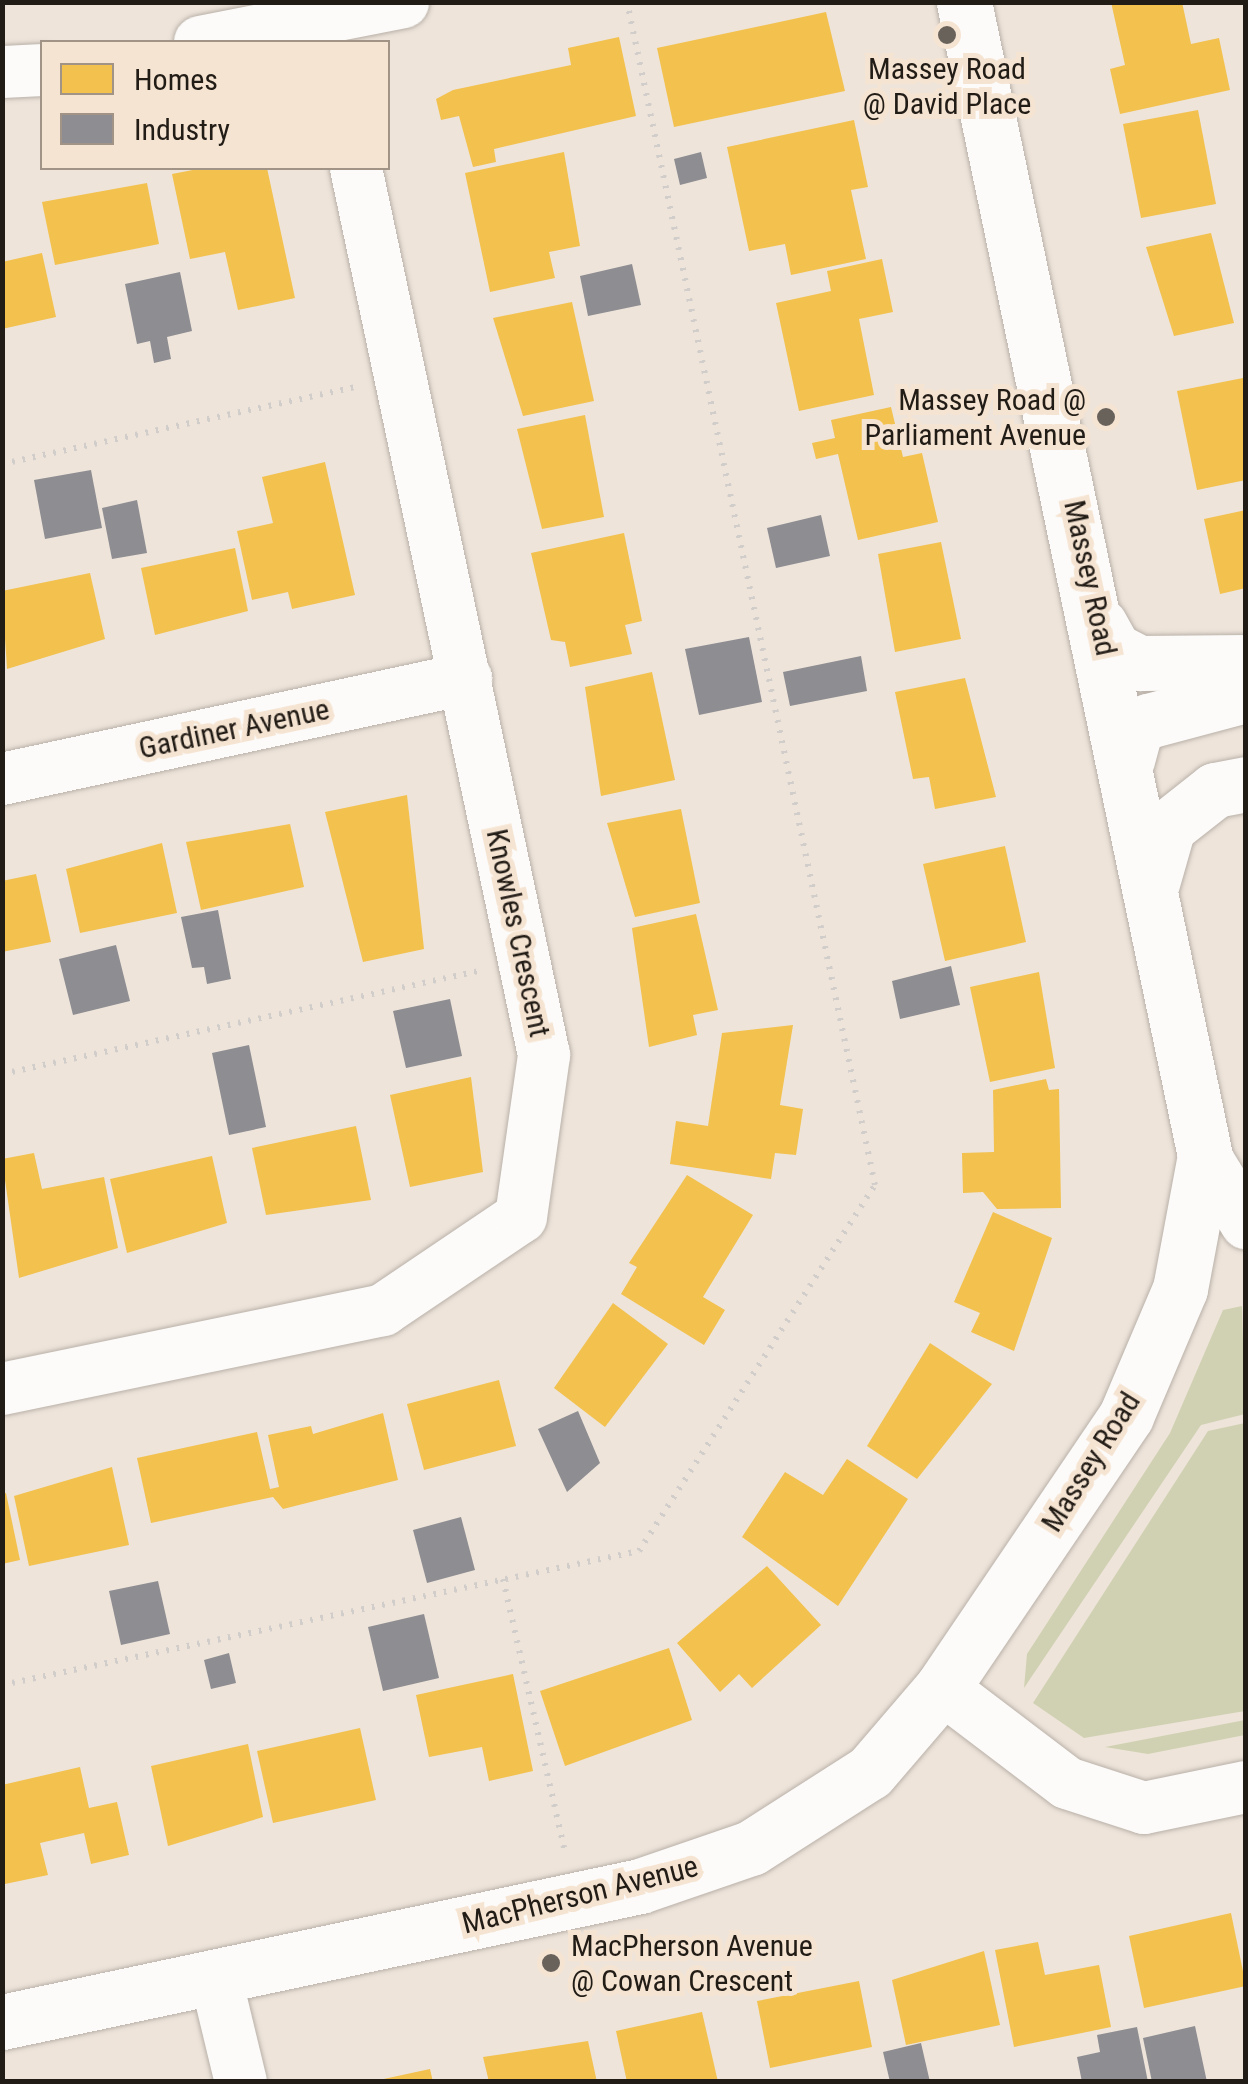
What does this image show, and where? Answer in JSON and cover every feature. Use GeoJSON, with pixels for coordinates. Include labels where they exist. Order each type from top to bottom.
{"type":"FeatureCollection","features":[{"type":"Feature","properties":{"kind":"street"},"geometry":{"type":"LineString","coordinates":[[212,40],[325,22],[403,2]]}},
{"type":"Feature","properties":{"kind":"street","name":"Massey Road"},"geometry":{"type":"LineString","coordinates":[[964,2],[1100,625],[1205,1156],[1246,1223]]}},
{"type":"Feature","properties":{"kind":"street","name":"Knowles Crescent"},"geometry":{"type":"LineString","coordinates":[[2,1389],[382,1310],[521,1217],[544,1056],[356,170]]}},
{"type":"Feature","properties":{"kind":"street"},"geometry":{"type":"LineString","coordinates":[[1100,625],[1114,650],[1140,663],[1246,662]]}},
{"type":"Feature","properties":{"kind":"street","name":"Gardiner Avenue"},"geometry":{"type":"LineString","coordinates":[[2,779],[466,678]]}},
{"type":"Feature","properties":{"kind":"street"},"geometry":{"type":"LineString","coordinates":[[1230,787],[1164,790],[1128,766],[1148,721],[1246,695]]}},
{"type":"Feature","properties":{"kind":"street"},"geometry":{"type":"LineString","coordinates":[[1152,883],[1168,827],[1230,787]]}},
{"type":"Feature","properties":{"kind":"street","name":"Massey Road"},"geometry":{"type":"LineString","coordinates":[[942,1688],[1126,1416],[1180,1289],[1205,1156]]}},
{"type":"Feature","properties":{"kind":"street"},"geometry":{"type":"LineString","coordinates":[[942,1688],[1067,1783],[1144,1808],[1246,1787]]}},
{"type":"Feature","properties":{"kind":"street","name":"MacPherson Avenue"},"geometry":{"type":"LineString","coordinates":[[2,2022],[576,1900],[751,1848],[809,1816],[870,1772],[942,1688]]}},
{"type":"Feature","properties":{"kind":"street"},"geometry":{"type":"LineString","coordinates":[[216,1979],[241,2082]]}},
{"type":"Feature","properties":{"kind":"path"},"geometry":{"type":"LineString","coordinates":[[2,1685],[639,1551],[875,1185],[627,2]]}},
{"type":"Feature","properties":{"kind":"path"},"geometry":{"type":"LineString","coordinates":[[2,464],[400,377]]}},
{"type":"Feature","properties":{"kind":"path"},"geometry":{"type":"LineString","coordinates":[[2,1074],[523,961]]}},
{"type":"Feature","properties":{"kind":"path"},"geometry":{"type":"LineString","coordinates":[[503,1579],[576,1900]]}},
{"type":"Feature","properties":{"kind":"green space"},"geometry":{"type":"Polygon","coordinates":[[[1242,1306],[1245,1414],[1201,1425],[1024,1688],[1027,1654],[1170,1433],[1223,1310],[1242,1306]]]}},
{"type":"Feature","properties":{"kind":"green space"},"geometry":{"type":"Polygon","coordinates":[[[1245,1423],[1245,1711],[1084,1738],[1033,1703],[1208,1431],[1245,1423]]]}},
{"type":"Feature","properties":{"kind":"green space"},"geometry":{"type":"Polygon","coordinates":[[[1245,1720],[1245,1735],[1148,1754],[1105,1747],[1245,1720]]]}},
{"type":"Feature","properties":{"kind":"building: Homes"},"geometry":{"type":"Polygon","coordinates":[[[1111,2],[1182,2],[1191,44],[1219,38],[1230,90],[1120,114],[1110,69],[1125,65],[1111,2]]]}},
{"type":"Feature","properties":{"kind":"building: Homes"},"geometry":{"type":"Polygon","coordinates":[[[826,12],[845,91],[674,127],[657,48],[826,12]]]}},
{"type":"Feature","properties":{"kind":"building: Homes"},"geometry":{"type":"Polygon","coordinates":[[[619,37],[636,116],[494,149],[496,162],[473,167],[459,116],[441,120],[436,99],[453,90],[571,65],[568,48],[619,37]]]}},
{"type":"Feature","properties":{"kind":"building: Homes"},"geometry":{"type":"Polygon","coordinates":[[[1198,110],[1216,204],[1141,218],[1123,124],[1198,110]]]}},
{"type":"Feature","properties":{"kind":"building: Homes"},"geometry":{"type":"Polygon","coordinates":[[[854,120],[868,187],[851,190],[866,259],[791,275],[785,244],[749,251],[727,147],[854,120]]]}},
{"type":"Feature","properties":{"kind":"building: Homes"},"geometry":{"type":"Polygon","coordinates":[[[564,152],[580,246],[549,252],[555,278],[490,292],[465,173],[564,152]]]}},
{"type":"Feature","properties":{"kind":"building: Homes"},"geometry":{"type":"Polygon","coordinates":[[[193,170],[267,170],[295,298],[238,310],[225,252],[190,259],[172,174],[193,170]]]}},
{"type":"Feature","properties":{"kind":"building: Homes"},"geometry":{"type":"Polygon","coordinates":[[[147,183],[159,244],[55,265],[42,202],[147,183]]]}},
{"type":"Feature","properties":{"kind":"building: Homes"},"geometry":{"type":"Polygon","coordinates":[[[1211,233],[1234,323],[1174,336],[1146,247],[1211,233]]]}},
{"type":"Feature","properties":{"kind":"building: Homes"},"geometry":{"type":"Polygon","coordinates":[[[42,253],[56,317],[2,329],[2,262],[42,253]]]}},
{"type":"Feature","properties":{"kind":"building: Homes"},"geometry":{"type":"Polygon","coordinates":[[[882,259],[893,312],[859,319],[874,395],[799,411],[776,303],[831,291],[827,271],[882,259]]]}},
{"type":"Feature","properties":{"kind":"building: Homes"},"geometry":{"type":"Polygon","coordinates":[[[572,302],[594,401],[523,416],[493,318],[572,302]]]}},
{"type":"Feature","properties":{"kind":"building: Homes"},"geometry":{"type":"Polygon","coordinates":[[[1243,378],[1246,480],[1197,490],[1177,391],[1243,378]]]}},
{"type":"Feature","properties":{"kind":"building: Homes"},"geometry":{"type":"Polygon","coordinates":[[[891,407],[903,457],[922,453],[938,522],[858,540],[838,454],[816,459],[812,443],[835,438],[831,420],[891,407]]]}},
{"type":"Feature","properties":{"kind":"building: Homes"},"geometry":{"type":"Polygon","coordinates":[[[585,415],[604,517],[542,529],[517,429],[585,415]]]}},
{"type":"Feature","properties":{"kind":"building: Homes"},"geometry":{"type":"Polygon","coordinates":[[[325,462],[355,595],[292,609],[288,592],[252,600],[237,531],[273,523],[262,477],[325,462]]]}},
{"type":"Feature","properties":{"kind":"building: Homes"},"geometry":{"type":"Polygon","coordinates":[[[1246,510],[1246,588],[1220,594],[1204,519],[1246,510]]]}},
{"type":"Feature","properties":{"kind":"building: Homes"},"geometry":{"type":"Polygon","coordinates":[[[624,533],[642,621],[625,625],[632,654],[570,667],[565,642],[551,640],[531,553],[624,533]]]}},
{"type":"Feature","properties":{"kind":"building: Homes"},"geometry":{"type":"Polygon","coordinates":[[[941,542],[961,639],[895,652],[878,554],[941,542]]]}},
{"type":"Feature","properties":{"kind":"building: Homes"},"geometry":{"type":"Polygon","coordinates":[[[235,548],[248,611],[155,635],[141,568],[235,548]]]}},
{"type":"Feature","properties":{"kind":"building: Homes"},"geometry":{"type":"Polygon","coordinates":[[[90,573],[105,639],[7,669],[2,591],[90,573]]]}},
{"type":"Feature","properties":{"kind":"building: Homes"},"geometry":{"type":"Polygon","coordinates":[[[652,672],[675,780],[601,796],[585,687],[652,672]]]}},
{"type":"Feature","properties":{"kind":"building: Homes"},"geometry":{"type":"Polygon","coordinates":[[[965,678],[996,797],[935,809],[929,777],[913,779],[895,692],[965,678]]]}},
{"type":"Feature","properties":{"kind":"building: Homes"},"geometry":{"type":"Polygon","coordinates":[[[407,795],[424,949],[363,962],[325,812],[407,795]]]}},
{"type":"Feature","properties":{"kind":"building: Homes"},"geometry":{"type":"Polygon","coordinates":[[[681,809],[700,903],[635,917],[607,823],[681,809]]]}},
{"type":"Feature","properties":{"kind":"building: Homes"},"geometry":{"type":"Polygon","coordinates":[[[290,824],[304,887],[201,910],[186,842],[290,824]]]}},
{"type":"Feature","properties":{"kind":"building: Homes"},"geometry":{"type":"Polygon","coordinates":[[[162,843],[177,913],[80,933],[66,869],[162,843]]]}},
{"type":"Feature","properties":{"kind":"building: Homes"},"geometry":{"type":"Polygon","coordinates":[[[1005,846],[1026,942],[945,961],[923,864],[1005,846]]]}},
{"type":"Feature","properties":{"kind":"building: Homes"},"geometry":{"type":"Polygon","coordinates":[[[36,874],[51,942],[2,952],[2,881],[36,874]]]}},
{"type":"Feature","properties":{"kind":"building: Homes"},"geometry":{"type":"Polygon","coordinates":[[[696,914],[718,1010],[693,1015],[697,1035],[649,1047],[632,928],[696,914]]]}},
{"type":"Feature","properties":{"kind":"building: Homes"},"geometry":{"type":"Polygon","coordinates":[[[1039,972],[1055,1068],[990,1082],[970,987],[1039,972]]]}},
{"type":"Feature","properties":{"kind":"building: Homes"},"geometry":{"type":"Polygon","coordinates":[[[793,1025],[780,1105],[803,1109],[796,1155],[775,1153],[771,1179],[670,1164],[676,1121],[708,1126],[722,1033],[793,1025]]]}},
{"type":"Feature","properties":{"kind":"building: Homes"},"geometry":{"type":"Polygon","coordinates":[[[471,1077],[483,1172],[410,1187],[390,1095],[471,1077]]]}},
{"type":"Feature","properties":{"kind":"building: Homes"},"geometry":{"type":"Polygon","coordinates":[[[1046,1079],[1049,1090],[1059,1089],[1061,1208],[997,1209],[983,1192],[963,1193],[962,1153],[994,1152],[993,1090],[1046,1079]]]}},
{"type":"Feature","properties":{"kind":"building: Homes"},"geometry":{"type":"Polygon","coordinates":[[[356,1126],[371,1200],[266,1215],[252,1148],[356,1126]]]}},
{"type":"Feature","properties":{"kind":"building: Homes"},"geometry":{"type":"Polygon","coordinates":[[[34,1153],[42,1189],[104,1177],[118,1248],[19,1278],[2,1159],[34,1153]]]}},
{"type":"Feature","properties":{"kind":"building: Homes"},"geometry":{"type":"Polygon","coordinates":[[[212,1156],[227,1223],[127,1253],[110,1179],[212,1156]]]}},
{"type":"Feature","properties":{"kind":"building: Homes"},"geometry":{"type":"Polygon","coordinates":[[[687,1175],[753,1215],[703,1297],[725,1310],[704,1345],[621,1294],[637,1267],[629,1263],[687,1175]]]}},
{"type":"Feature","properties":{"kind":"building: Homes"},"geometry":{"type":"Polygon","coordinates":[[[993,1212],[1052,1238],[1014,1351],[971,1332],[980,1313],[954,1302],[993,1212]]]}},
{"type":"Feature","properties":{"kind":"building: Homes"},"geometry":{"type":"Polygon","coordinates":[[[613,1303],[668,1344],[605,1427],[554,1388],[613,1303]]]}},
{"type":"Feature","properties":{"kind":"building: Homes"},"geometry":{"type":"Polygon","coordinates":[[[930,1343],[992,1384],[917,1479],[867,1446],[930,1343]]]}},
{"type":"Feature","properties":{"kind":"building: Homes"},"geometry":{"type":"Polygon","coordinates":[[[499,1380],[516,1446],[424,1470],[407,1404],[499,1380]]]}},
{"type":"Feature","properties":{"kind":"building: Homes"},"geometry":{"type":"Polygon","coordinates":[[[383,1413],[398,1480],[283,1509],[273,1497],[151,1523],[137,1458],[257,1432],[270,1489],[279,1487],[268,1435],[311,1426],[313,1434],[383,1413]]]}},
{"type":"Feature","properties":{"kind":"building: Homes"},"geometry":{"type":"Polygon","coordinates":[[[847,1459],[908,1499],[838,1606],[742,1537],[785,1472],[823,1495],[847,1459]]]}},
{"type":"Feature","properties":{"kind":"building: Homes"},"geometry":{"type":"Polygon","coordinates":[[[112,1467],[129,1545],[29,1566],[14,1496],[112,1467]]]}},
{"type":"Feature","properties":{"kind":"building: Homes"},"geometry":{"type":"Polygon","coordinates":[[[6,1493],[20,1560],[2,1564],[2,1494],[6,1493]]]}},
{"type":"Feature","properties":{"kind":"building: Homes"},"geometry":{"type":"Polygon","coordinates":[[[767,1566],[821,1625],[752,1688],[739,1674],[720,1692],[677,1643],[767,1566]]]}},
{"type":"Feature","properties":{"kind":"building: Homes"},"geometry":{"type":"Polygon","coordinates":[[[669,1648],[692,1720],[565,1766],[540,1691],[669,1648]]]}},
{"type":"Feature","properties":{"kind":"building: Homes"},"geometry":{"type":"Polygon","coordinates":[[[513,1674],[533,1771],[489,1781],[482,1747],[429,1757],[416,1695],[513,1674]]]}},
{"type":"Feature","properties":{"kind":"building: Homes"},"geometry":{"type":"Polygon","coordinates":[[[360,1728],[376,1800],[273,1823],[257,1751],[360,1728]]]}},
{"type":"Feature","properties":{"kind":"building: Homes"},"geometry":{"type":"Polygon","coordinates":[[[248,1744],[263,1817],[168,1846],[151,1766],[248,1744]]]}},
{"type":"Feature","properties":{"kind":"building: Homes"},"geometry":{"type":"Polygon","coordinates":[[[80,1767],[89,1808],[117,1802],[129,1855],[91,1864],[84,1833],[40,1843],[48,1875],[5,1884],[2,1785],[80,1767]]]}},
{"type":"Feature","properties":{"kind":"building: Homes"},"geometry":{"type":"Polygon","coordinates":[[[1231,1913],[1246,1986],[1144,2008],[1129,1936],[1231,1913]]]}},
{"type":"Feature","properties":{"kind":"building: Homes"},"geometry":{"type":"Polygon","coordinates":[[[1038,1942],[1045,1975],[1099,1965],[1111,2027],[1014,2047],[995,1950],[1038,1942]]]}},
{"type":"Feature","properties":{"kind":"building: Homes"},"geometry":{"type":"Polygon","coordinates":[[[984,1951],[1000,2025],[906,2045],[892,1980],[984,1951]]]}},
{"type":"Feature","properties":{"kind":"building: Homes"},"geometry":{"type":"Polygon","coordinates":[[[859,1981],[872,2047],[770,2068],[757,2001],[859,1981]]]}},
{"type":"Feature","properties":{"kind":"building: Homes"},"geometry":{"type":"Polygon","coordinates":[[[702,2012],[718,2082],[627,2082],[616,2031],[702,2012]]]}},
{"type":"Feature","properties":{"kind":"building: Homes"},"geometry":{"type":"Polygon","coordinates":[[[588,2041],[597,2082],[489,2082],[483,2057],[588,2041]]]}},
{"type":"Feature","properties":{"kind":"building: Homes"},"geometry":{"type":"Polygon","coordinates":[[[430,2069],[433,2082],[379,2082],[379,2080],[430,2069]]]}},
{"type":"Feature","properties":{"kind":"building: Industry"},"geometry":{"type":"Polygon","coordinates":[[[701,152],[707,178],[680,185],[674,159],[701,152]]]}},
{"type":"Feature","properties":{"kind":"building: Industry"},"geometry":{"type":"Polygon","coordinates":[[[632,264],[641,305],[588,316],[580,276],[632,264]]]}},
{"type":"Feature","properties":{"kind":"building: Industry"},"geometry":{"type":"Polygon","coordinates":[[[180,272],[192,331],[167,337],[171,359],[154,363],[150,341],[137,344],[125,284],[180,272]]]}},
{"type":"Feature","properties":{"kind":"building: Industry"},"geometry":{"type":"Polygon","coordinates":[[[91,470],[102,528],[45,539],[34,480],[91,470]]]}},
{"type":"Feature","properties":{"kind":"building: Industry"},"geometry":{"type":"Polygon","coordinates":[[[137,500],[147,553],[112,559],[102,508],[137,500]]]}},
{"type":"Feature","properties":{"kind":"building: Industry"},"geometry":{"type":"Polygon","coordinates":[[[821,515],[830,556],[776,568],[767,528],[821,515]]]}},
{"type":"Feature","properties":{"kind":"building: Industry"},"geometry":{"type":"Polygon","coordinates":[[[749,637],[762,702],[699,715],[685,649],[749,637]]]}},
{"type":"Feature","properties":{"kind":"building: Industry"},"geometry":{"type":"Polygon","coordinates":[[[861,656],[867,691],[790,706],[783,672],[861,656]]]}},
{"type":"Feature","properties":{"kind":"building: Industry"},"geometry":{"type":"Polygon","coordinates":[[[218,910],[231,979],[207,984],[204,967],[192,968],[181,917],[218,910]]]}},
{"type":"Feature","properties":{"kind":"building: Industry"},"geometry":{"type":"Polygon","coordinates":[[[116,945],[130,1001],[73,1015],[59,959],[116,945]]]}},
{"type":"Feature","properties":{"kind":"building: Industry"},"geometry":{"type":"Polygon","coordinates":[[[951,966],[960,1005],[900,1019],[892,981],[951,966]]]}},
{"type":"Feature","properties":{"kind":"building: Industry"},"geometry":{"type":"Polygon","coordinates":[[[450,999],[462,1056],[406,1068],[393,1011],[450,999]]]}},
{"type":"Feature","properties":{"kind":"building: Industry"},"geometry":{"type":"Polygon","coordinates":[[[249,1045],[266,1127],[229,1135],[212,1053],[249,1045]]]}},
{"type":"Feature","properties":{"kind":"building: Industry"},"geometry":{"type":"Polygon","coordinates":[[[578,1411],[600,1463],[567,1492],[538,1429],[578,1411]]]}},
{"type":"Feature","properties":{"kind":"building: Industry"},"geometry":{"type":"Polygon","coordinates":[[[461,1517],[475,1570],[427,1583],[413,1530],[461,1517]]]}},
{"type":"Feature","properties":{"kind":"building: Industry"},"geometry":{"type":"Polygon","coordinates":[[[158,1581],[170,1634],[121,1645],[109,1591],[158,1581]]]}},
{"type":"Feature","properties":{"kind":"building: Industry"},"geometry":{"type":"Polygon","coordinates":[[[424,1614],[439,1678],[383,1691],[368,1627],[424,1614]]]}},
{"type":"Feature","properties":{"kind":"building: Industry"},"geometry":{"type":"Polygon","coordinates":[[[229,1653],[236,1683],[211,1689],[204,1660],[229,1653]]]}},
{"type":"Feature","properties":{"kind":"building: Industry"},"geometry":{"type":"Polygon","coordinates":[[[1195,2026],[1207,2082],[1152,2082],[1143,2038],[1195,2026]]]}},
{"type":"Feature","properties":{"kind":"building: Industry"},"geometry":{"type":"Polygon","coordinates":[[[1137,2027],[1148,2082],[1082,2082],[1077,2057],[1100,2052],[1097,2035],[1137,2027]]]}},
{"type":"Feature","properties":{"kind":"building: Industry"},"geometry":{"type":"Polygon","coordinates":[[[921,2043],[930,2082],[890,2082],[883,2052],[921,2043]]]}},
{"type":"Feature","properties":{"kind":"place","name":"Massey Road @ David Place"},"geometry":{"type":"Point","coordinates":[947,35]}},
{"type":"Feature","properties":{"kind":"place","name":"Massey Road @ Parliament Avenue"},"geometry":{"type":"Point","coordinates":[1106,417]}},
{"type":"Feature","properties":{"kind":"place","name":"MacPherson Avenue @ Cowan Crescent"},"geometry":{"type":"Point","coordinates":[551,1963]}}]}
